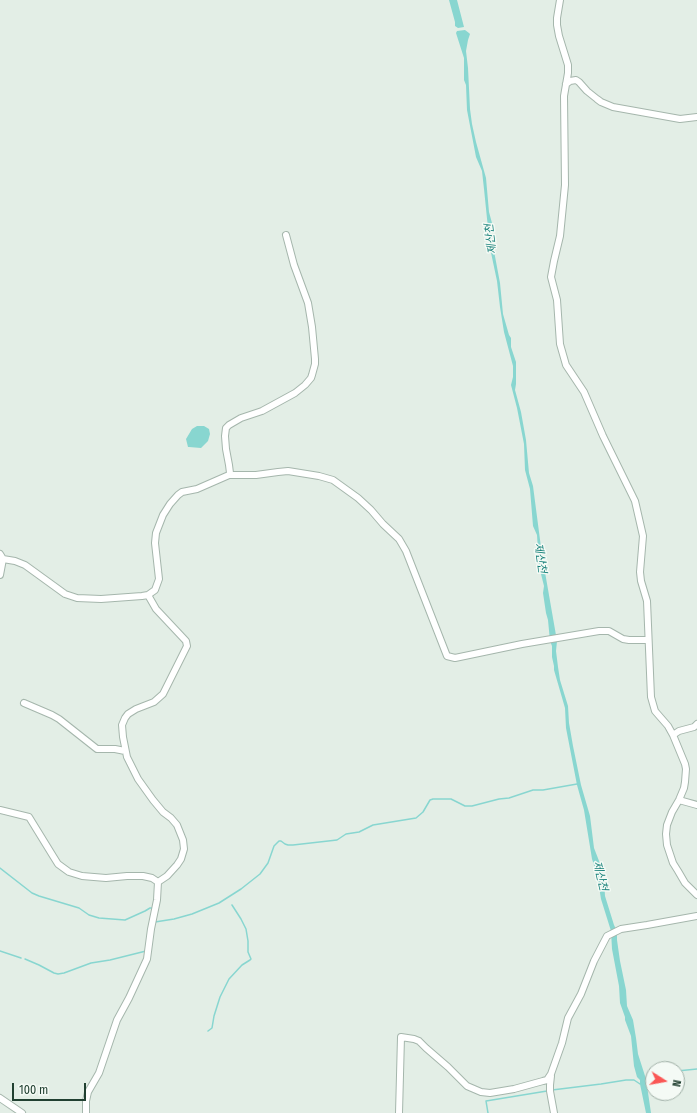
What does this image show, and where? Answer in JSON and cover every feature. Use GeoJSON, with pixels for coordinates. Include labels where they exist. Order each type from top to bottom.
{"type":"FeatureCollection","features":[{"type":"Feature","properties":{"kind":"street"},"geometry":{"type":"LineString","coordinates":[[560,0],[557,21],[559,36],[568,65],[564,96],[565,185],[560,236],[551,277],[557,300],[560,344],[566,365],[584,392],[603,436],[614,455],[635,501],[643,536],[640,565],[641,577],[647,601],[650,691],[652,703],[657,714],[666,723],[673,735],[686,769],[685,782],[668,825],[666,834],[667,845],[673,863],[680,876],[697,895]]}},
{"type":"Feature","properties":{"kind":"street"},"geometry":{"type":"LineString","coordinates":[[566,84],[570,81],[576,80],[597,99],[613,107],[680,119],[697,117]]}},
{"type":"Feature","properties":{"kind":"street"},"geometry":{"type":"LineString","coordinates":[[229,475],[230,470],[226,449],[226,428],[241,418],[262,411],[295,393],[311,378],[314,369],[315,359],[308,303],[294,265],[286,235]]}},
{"type":"Feature","properties":{"kind":"street"},"geometry":{"type":"LineString","coordinates":[[0,575],[2,557],[25,565],[65,594],[77,598],[101,599],[148,595],[155,590],[159,579],[155,538],[158,527],[166,509],[178,495],[182,492],[197,488],[229,475],[256,475],[282,471],[319,476],[333,480],[358,498],[399,539],[406,551],[447,656],[455,658],[512,646],[606,631],[609,631],[623,639],[636,641],[648,640]]}},
{"type":"Feature","properties":{"kind":"street"},"geometry":{"type":"LineString","coordinates":[[148,595],[156,609],[186,641],[187,646],[169,685],[163,694],[154,702],[128,714],[123,721],[122,730],[126,751],[132,767],[142,785],[163,812],[174,822],[183,840],[184,849],[181,860],[167,876],[158,882]]}},
{"type":"Feature","properties":{"kind":"street"},"geometry":{"type":"LineString","coordinates":[[24,704],[59,719],[94,748],[126,751]]}},
{"type":"Feature","properties":{"kind":"street"},"geometry":{"type":"LineString","coordinates":[[673,735],[679,731],[694,727],[697,724]]}},
{"type":"Feature","properties":{"kind":"street"},"geometry":{"type":"LineString","coordinates":[[679,800],[697,805]]}},
{"type":"Feature","properties":{"kind":"street"},"geometry":{"type":"LineString","coordinates":[[0,810],[28,817],[58,864],[69,872],[82,876],[106,878],[132,875],[142,876],[152,878],[158,882]]}},
{"type":"Feature","properties":{"kind":"street"},"geometry":{"type":"LineString","coordinates":[[86,1113],[88,1092],[98,1073],[117,1020],[147,959],[151,930],[157,904],[158,882]]}},
{"type":"Feature","properties":{"kind":"street"},"geometry":{"type":"LineString","coordinates":[[399,1113],[400,1037],[419,1041],[467,1086],[481,1092],[490,1093],[514,1089],[547,1080],[558,1058],[568,1018],[581,994],[604,940],[611,933],[621,929],[697,916]]}},
{"type":"Feature","properties":{"kind":"street"},"geometry":{"type":"LineString","coordinates":[[551,1074],[550,1085],[554,1113]]}},
{"type":"Feature","properties":{"kind":"street"},"geometry":{"type":"LineString","coordinates":[[0,1098],[22,1113]]}},
{"type":"Feature","properties":{"kind":"water"},"geometry":{"type":"Polygon","coordinates":[[[449,0],[457,0],[464,27],[458,28],[455,26],[449,0]]]}},
{"type":"Feature","properties":{"kind":"water","name":"제산천"},"geometry":{"type":"Polygon","coordinates":[[[465,30],[470,34],[466,51],[472,124],[486,178],[489,212],[492,223],[491,235],[500,283],[503,314],[511,338],[511,347],[516,362],[515,390],[526,440],[529,473],[533,486],[542,555],[557,641],[556,651],[560,680],[568,706],[573,746],[581,785],[590,816],[594,848],[601,866],[605,896],[617,931],[627,1006],[633,1020],[638,1054],[645,1076],[645,1101],[649,1101],[651,1113],[646,1113],[640,1080],[637,1077],[634,1066],[631,1036],[620,1003],[619,986],[612,949],[611,931],[601,899],[597,874],[592,859],[584,810],[577,785],[566,728],[565,708],[554,670],[552,646],[543,593],[544,586],[539,566],[537,535],[533,526],[530,489],[525,470],[524,444],[511,385],[513,366],[504,332],[497,281],[490,248],[482,171],[476,157],[467,110],[466,85],[464,80],[464,58],[456,33],[457,31],[465,30]]]}},
{"type":"Feature","properties":{"kind":"water"},"geometry":{"type":"Polygon","coordinates":[[[197,426],[204,426],[209,429],[210,434],[208,441],[201,448],[188,447],[186,439],[192,429],[197,426]]]}},
{"type":"Feature","properties":{"kind":"waterway"},"geometry":{"type":"LineString","coordinates":[[155,922],[192,914],[219,903],[241,889],[260,874],[268,863],[274,846],[279,841],[288,845],[293,845],[337,840],[346,834],[359,832],[373,825],[416,818],[423,812],[430,800],[433,799],[451,799],[465,806],[472,806],[509,798],[533,790],[543,790],[577,784]]}},
{"type":"Feature","properties":{"kind":"waterway"},"geometry":{"type":"LineString","coordinates":[[0,868],[32,893],[79,908],[89,915],[99,918],[125,920],[153,908]]}},
{"type":"Feature","properties":{"kind":"waterway"},"geometry":{"type":"LineString","coordinates":[[208,1031],[212,1028],[220,997],[229,979],[242,965],[251,959],[248,952],[246,929],[232,905]]}},
{"type":"Feature","properties":{"kind":"waterway"},"geometry":{"type":"LineString","coordinates":[[0,951],[21,958]]}},
{"type":"Feature","properties":{"kind":"waterway"},"geometry":{"type":"LineString","coordinates":[[25,959],[58,974],[91,963],[146,951]]}},
{"type":"Feature","properties":{"kind":"waterway"},"geometry":{"type":"LineString","coordinates":[[685,1070],[697,1069]]}},
{"type":"Feature","properties":{"kind":"waterway"},"geometry":{"type":"LineString","coordinates":[[552,1090],[626,1080],[634,1080],[640,1084]]}},
{"type":"Feature","properties":{"kind":"waterway"},"geometry":{"type":"LineString","coordinates":[[488,1113],[486,1101],[547,1091]]}}]}
